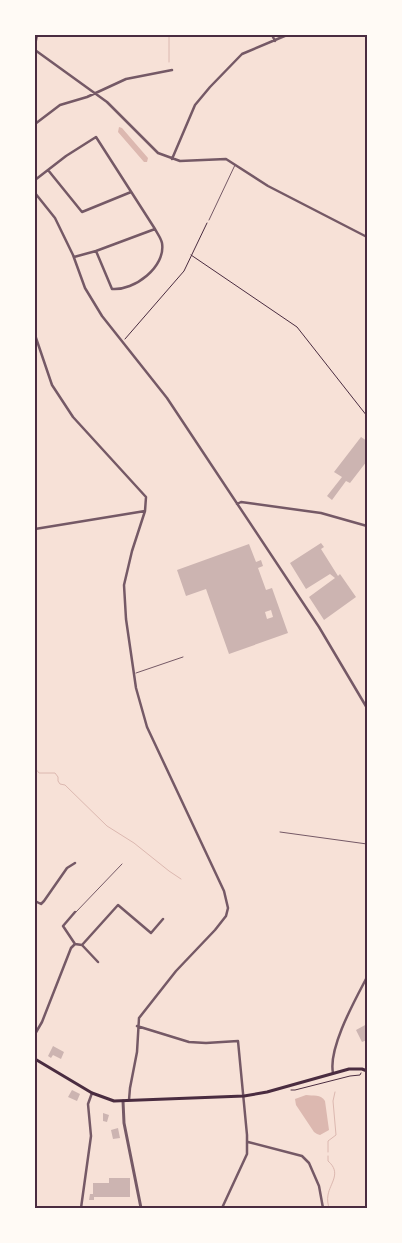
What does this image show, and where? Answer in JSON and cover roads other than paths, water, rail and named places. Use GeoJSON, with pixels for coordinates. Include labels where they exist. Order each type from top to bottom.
{"type":"FeatureCollection","features":[{"type":"Feature","properties":{"kind":"main road"},"geometry":{"type":"LineString","coordinates":[[35,1059],[92,1093],[106,1099],[123,1101],[244,1096],[268,1092],[349,1069],[367,1071]]}},
{"type":"Feature","properties":{"kind":"street"},"geometry":{"type":"LineString","coordinates":[[35,45],[37,35]]}},
{"type":"Feature","properties":{"kind":"street"},"geometry":{"type":"LineString","coordinates":[[272,35],[275,41]]}},
{"type":"Feature","properties":{"kind":"street"},"geometry":{"type":"LineString","coordinates":[[172,159],[195,105],[210,87],[242,54],[287,35]]}},
{"type":"Feature","properties":{"kind":"street"},"geometry":{"type":"LineString","coordinates":[[35,50],[107,102],[158,153],[180,161],[222,159],[235,164],[268,186],[367,237]]}},
{"type":"Feature","properties":{"kind":"street"},"geometry":{"type":"LineString","coordinates":[[35,124],[60,104],[96,93],[126,79],[172,70]]}},
{"type":"Feature","properties":{"kind":"street"},"geometry":{"type":"LineString","coordinates":[[35,180],[96,136],[162,242],[161,258],[144,279],[119,290],[112,289],[96,251]]}},
{"type":"Feature","properties":{"kind":"street"},"geometry":{"type":"LineString","coordinates":[[48,170],[82,212],[131,192]]}},
{"type":"Feature","properties":{"kind":"street"},"geometry":{"type":"LineString","coordinates":[[35,193],[55,218],[74,257],[88,293],[102,316],[167,398],[319,627],[367,708]]}},
{"type":"Feature","properties":{"kind":"street"},"geometry":{"type":"LineString","coordinates":[[74,257],[96,251],[154,229]]}},
{"type":"Feature","properties":{"kind":"street"},"geometry":{"type":"LineString","coordinates":[[35,335],[52,385],[74,417],[141,490],[146,500],[145,511],[130,558],[124,585],[126,619],[142,713],[227,897],[228,908],[226,916],[176,971],[143,1010],[139,1018],[137,1052],[129,1100]]}},
{"type":"Feature","properties":{"kind":"street"},"geometry":{"type":"LineString","coordinates":[[237,504],[241,502],[321,513],[367,526]]}},
{"type":"Feature","properties":{"kind":"street"},"geometry":{"type":"LineString","coordinates":[[35,529],[145,511]]}},
{"type":"Feature","properties":{"kind":"street"},"geometry":{"type":"LineString","coordinates":[[35,901],[41,904],[67,868],[75,863]]}},
{"type":"Feature","properties":{"kind":"street"},"geometry":{"type":"LineString","coordinates":[[82,945],[118,905],[151,933],[163,919]]}},
{"type":"Feature","properties":{"kind":"street"},"geometry":{"type":"LineString","coordinates":[[75,912],[63,926],[76,944],[82,945],[98,962]]}},
{"type":"Feature","properties":{"kind":"street"},"geometry":{"type":"LineString","coordinates":[[35,1034],[42,1022],[71,948],[76,944]]}},
{"type":"Feature","properties":{"kind":"street"},"geometry":{"type":"LineString","coordinates":[[333,1073],[334,1055],[346,1015],[367,977]]}},
{"type":"Feature","properties":{"kind":"street"},"geometry":{"type":"LineString","coordinates":[[138,1026],[189,1042],[238,1041],[244,1096],[247,1154],[222,1208]]}},
{"type":"Feature","properties":{"kind":"street"},"geometry":{"type":"LineString","coordinates":[[81,1208],[91,1136],[88,1104],[92,1093]]}},
{"type":"Feature","properties":{"kind":"street"},"geometry":{"type":"LineString","coordinates":[[123,1101],[124,1123],[141,1208]]}},
{"type":"Feature","properties":{"kind":"street"},"geometry":{"type":"LineString","coordinates":[[247,1142],[302,1156],[309,1163],[318,1186],[323,1208]]}},
{"type":"Feature","properties":{"kind":"lane"},"geometry":{"type":"LineString","coordinates":[[209,220],[235,164]]}},
{"type":"Feature","properties":{"kind":"lane"},"geometry":{"type":"LineString","coordinates":[[135,674],[184,657]]}},
{"type":"Feature","properties":{"kind":"lane"},"geometry":{"type":"LineString","coordinates":[[280,832],[367,844]]}},
{"type":"Feature","properties":{"kind":"lane"},"geometry":{"type":"LineString","coordinates":[[75,912],[122,864]]}},
{"type":"Feature","properties":{"kind":"waterway"},"geometry":{"type":"LineString","coordinates":[[169,35],[169,62]]}},
{"type":"Feature","properties":{"kind":"waterway"},"geometry":{"type":"LineString","coordinates":[[35,768],[39,773],[55,773],[60,784],[65,785],[107,826],[134,843],[181,879]]}},
{"type":"Feature","properties":{"kind":"waterway"},"geometry":{"type":"LineString","coordinates":[[328,1152],[328,1141],[336,1135],[333,1101],[335,1092]]}},
{"type":"Feature","properties":{"kind":"waterway"},"geometry":{"type":"LineString","coordinates":[[328,1156],[328,1161],[332,1165],[335,1174],[328,1195],[329,1208]]}}]}
